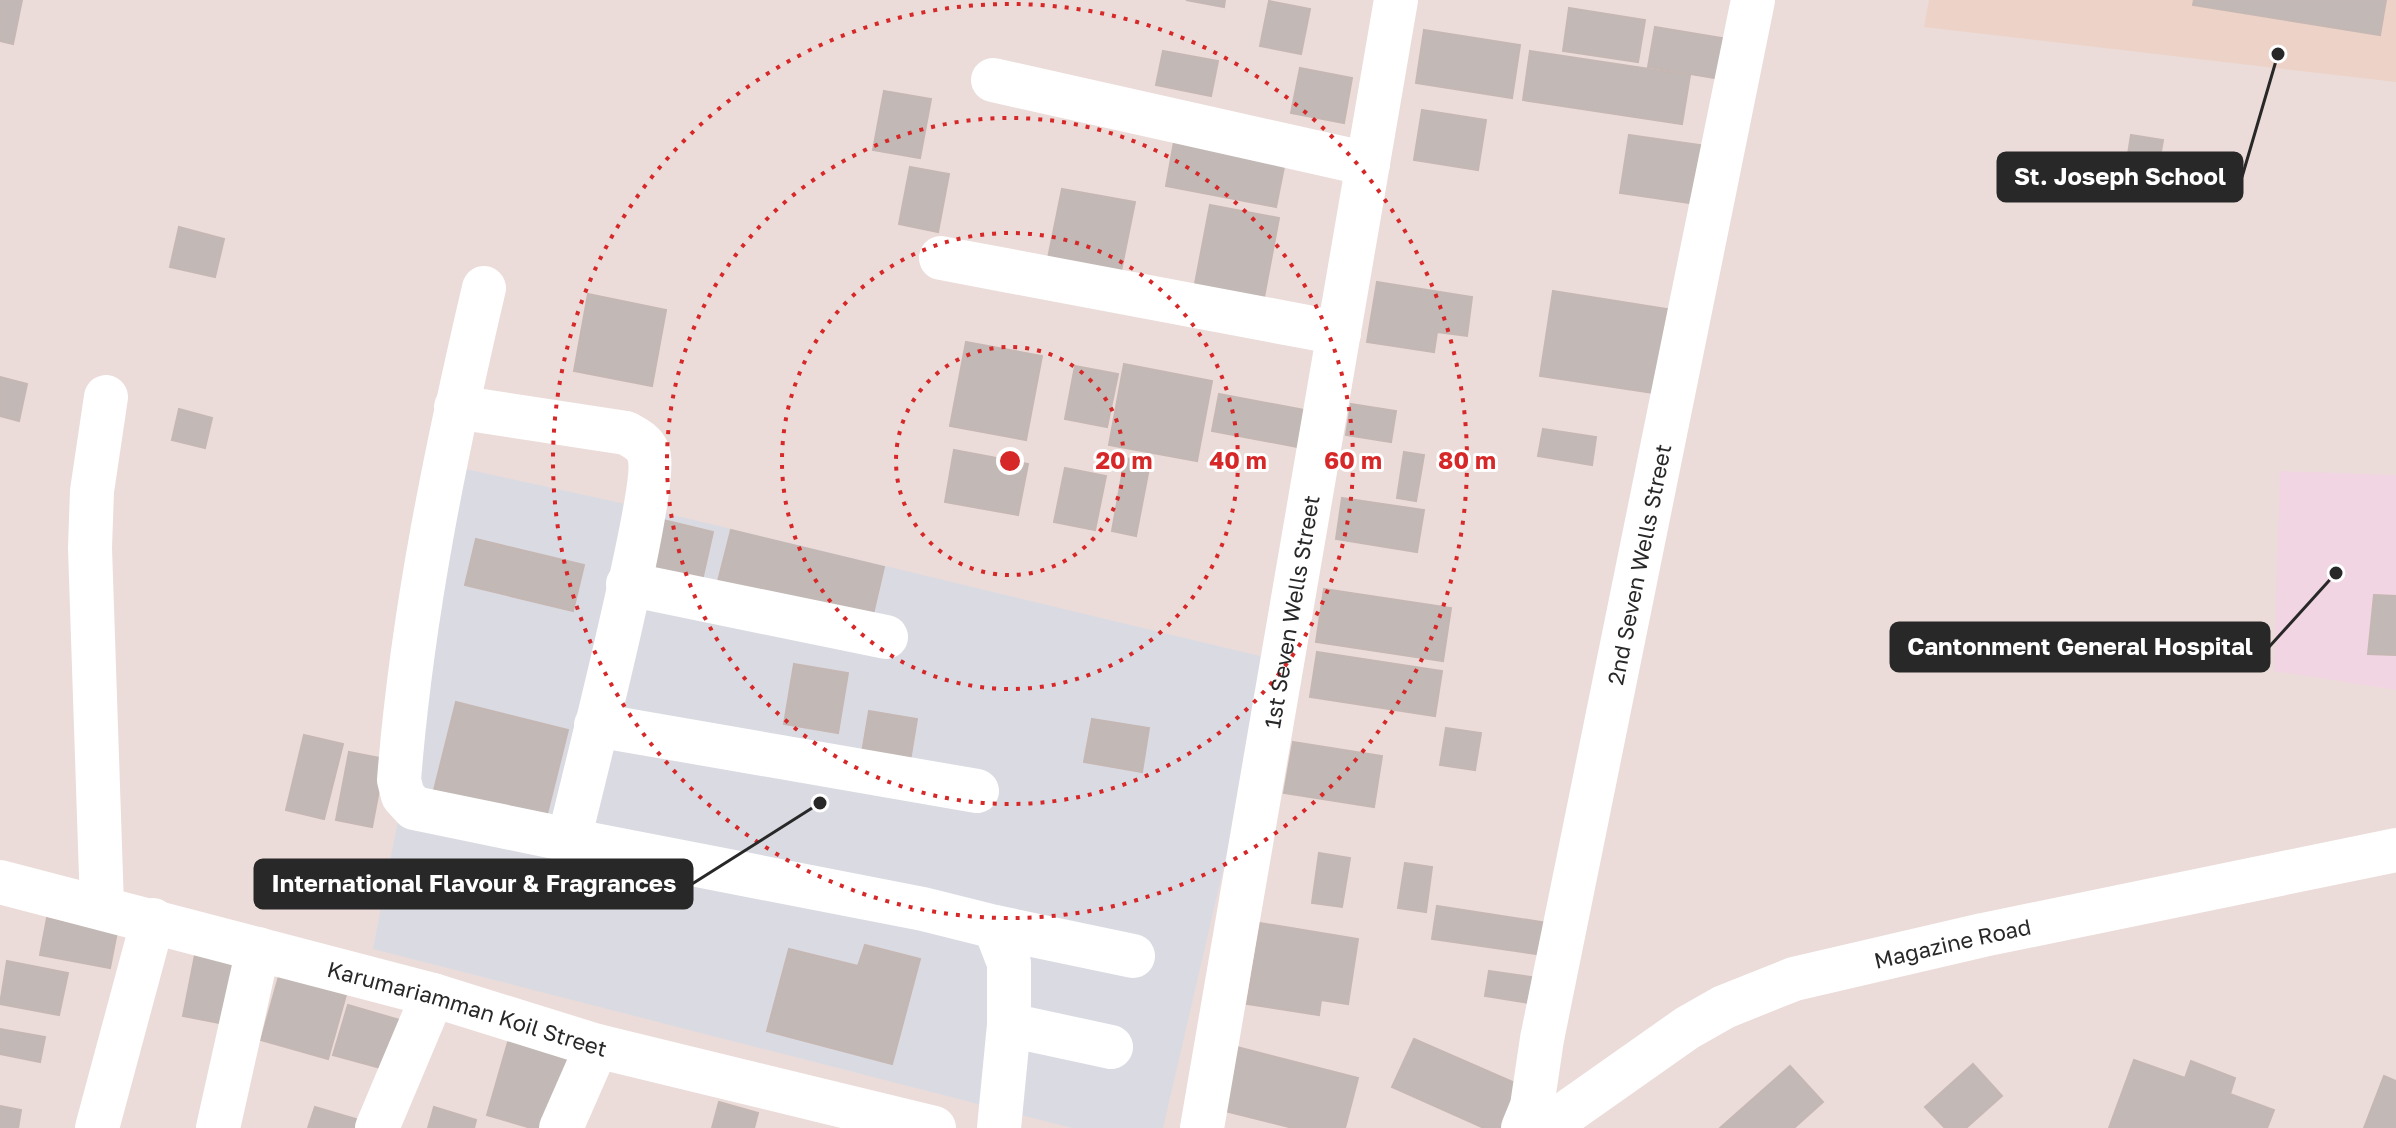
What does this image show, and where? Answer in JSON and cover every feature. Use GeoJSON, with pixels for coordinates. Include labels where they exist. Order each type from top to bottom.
{"type":"FeatureCollection","features":[{"type":"Feature","properties":{"kind":"street","name":"1st Seven Wells Street"},"geometry":{"type":"LineString","coordinates":[[1202,1128],[1396,0]]}},
{"type":"Feature","properties":{"kind":"street","name":"2nd Seven Wells Street"},"geometry":{"type":"LineString","coordinates":[[1523,1128],[1532,1106],[1545,1024],[1753,0]]}},
{"type":"Feature","properties":{"kind":"street"},"geometry":{"type":"LineString","coordinates":[[993,80],[1368,164]]}},
{"type":"Feature","properties":{"kind":"street"},"geometry":{"type":"LineString","coordinates":[[941,258],[1339,333]]}},
{"type":"Feature","properties":{"kind":"street"},"geometry":{"type":"LineString","coordinates":[[484,288],[456,407],[411,654],[399,780],[403,796],[414,808],[923,909],[1133,956]]}},
{"type":"Feature","properties":{"kind":"street"},"geometry":{"type":"LineString","coordinates":[[102,906],[90,548],[92,491],[106,397]]}},
{"type":"Feature","properties":{"kind":"street"},"geometry":{"type":"LineString","coordinates":[[456,407],[626,433],[639,440],[649,454],[650,474],[628,584],[569,840]]}},
{"type":"Feature","properties":{"kind":"street"},"geometry":{"type":"LineString","coordinates":[[628,584],[886,637]]}},
{"type":"Feature","properties":{"kind":"street"},"geometry":{"type":"LineString","coordinates":[[596,725],[977,791]]}},
{"type":"Feature","properties":{"kind":"street","name":"Magazine Road"},"geometry":{"type":"LineString","coordinates":[[1545,1128],[1687,1028],[1724,1007],[1794,979],[1983,935],[2396,850]]}},
{"type":"Feature","properties":{"kind":"street","name":"Karumariamman Koil Street"},"geometry":{"type":"LineString","coordinates":[[2,893],[102,906],[433,995],[597,1046],[934,1128]]}},
{"type":"Feature","properties":{"kind":"street"},"geometry":{"type":"LineString","coordinates":[[97,1128],[153,920]]}},
{"type":"Feature","properties":{"kind":"street"},"geometry":{"type":"LineString","coordinates":[[995,927],[1009,963],[1009,1025],[999,1128]]}},
{"type":"Feature","properties":{"kind":"street"},"geometry":{"type":"LineString","coordinates":[[218,1128],[258,949]]}},
{"type":"Feature","properties":{"kind":"street"},"geometry":{"type":"LineString","coordinates":[[377,1128],[433,995]]}},
{"type":"Feature","properties":{"kind":"street"},"geometry":{"type":"LineString","coordinates":[[1009,1025],[1111,1047]]}},
{"type":"Feature","properties":{"kind":"street"},"geometry":{"type":"LineString","coordinates":[[561,1128],[597,1046]]}},
{"type":"Feature","properties":{"kind":"shaded area"},"geometry":{"type":"Polygon","coordinates":[[[1929,0],[2396,0],[2396,82],[1924,27],[1929,0]]]}},
{"type":"Feature","properties":{"kind":"shaded area"},"geometry":{"type":"Polygon","coordinates":[[[466,469],[644,508],[1264,657],[1276,642],[1163,1128],[1072,1128],[373,949],[466,469]]]}},
{"type":"Feature","properties":{"kind":"shaded area"},"geometry":{"type":"Polygon","coordinates":[[[2280,471],[2396,475],[2396,690],[2274,671],[2280,471]]]}},
{"type":"Feature","properties":{"kind":"building"},"geometry":{"type":"Polygon","coordinates":[[[0,0],[22,0],[13,44],[0,41],[0,0]]]}},
{"type":"Feature","properties":{"kind":"building"},"geometry":{"type":"Polygon","coordinates":[[[1186,0],[1225,0],[1224,7],[1186,0]]]}},
{"type":"Feature","properties":{"kind":"building"},"geometry":{"type":"Polygon","coordinates":[[[2194,0],[2386,0],[2380,35],[2193,5],[2194,0]]]}},
{"type":"Feature","properties":{"kind":"building"},"geometry":{"type":"Polygon","coordinates":[[[1269,1],[1310,9],[1301,54],[1260,46],[1269,1]]]}},
{"type":"Feature","properties":{"kind":"building"},"geometry":{"type":"Polygon","coordinates":[[[1569,8],[1645,20],[1638,62],[1563,51],[1569,8]]]}},
{"type":"Feature","properties":{"kind":"building"},"geometry":{"type":"Polygon","coordinates":[[[1655,27],[1734,40],[1727,80],[1648,67],[1655,27]]]}},
{"type":"Feature","properties":{"kind":"building"},"geometry":{"type":"Polygon","coordinates":[[[1424,30],[1520,45],[1512,98],[1416,83],[1424,30]]]}},
{"type":"Feature","properties":{"kind":"building"},"geometry":{"type":"Polygon","coordinates":[[[1163,51],[1218,61],[1211,96],[1156,85],[1163,51]]]}},
{"type":"Feature","properties":{"kind":"building"},"geometry":{"type":"Polygon","coordinates":[[[1530,51],[1690,75],[1682,124],[1523,100],[1530,51]]]}},
{"type":"Feature","properties":{"kind":"building"},"geometry":{"type":"Polygon","coordinates":[[[1300,68],[1352,78],[1344,123],[1291,113],[1300,68]]]}},
{"type":"Feature","properties":{"kind":"building"},"geometry":{"type":"Polygon","coordinates":[[[884,91],[931,99],[920,158],[873,150],[884,91]]]}},
{"type":"Feature","properties":{"kind":"building"},"geometry":{"type":"Polygon","coordinates":[[[1422,110],[1486,120],[1478,170],[1414,160],[1422,110]]]}},
{"type":"Feature","properties":{"kind":"building"},"geometry":{"type":"Polygon","coordinates":[[[1629,135],[1714,147],[1704,205],[1620,193],[1629,135]]]}},
{"type":"Feature","properties":{"kind":"building"},"geometry":{"type":"Polygon","coordinates":[[[2131,135],[2163,140],[2155,186],[2124,180],[2131,135]]]}},
{"type":"Feature","properties":{"kind":"building"},"geometry":{"type":"Polygon","coordinates":[[[1174,142],[1285,162],[1276,207],[1166,186],[1174,142]]]}},
{"type":"Feature","properties":{"kind":"building"},"geometry":{"type":"Polygon","coordinates":[[[910,167],[949,174],[938,232],[899,224],[910,167]]]}},
{"type":"Feature","properties":{"kind":"building"},"geometry":{"type":"Polygon","coordinates":[[[1062,189],[1135,202],[1120,276],[1047,263],[1062,189]]]}},
{"type":"Feature","properties":{"kind":"building"},"geometry":{"type":"Polygon","coordinates":[[[1210,205],[1279,218],[1262,308],[1193,294],[1210,205]]]}},
{"type":"Feature","properties":{"kind":"building"},"geometry":{"type":"Polygon","coordinates":[[[179,227],[224,239],[215,277],[170,267],[179,227]]]}},
{"type":"Feature","properties":{"kind":"building"},"geometry":{"type":"Polygon","coordinates":[[[1377,282],[1472,297],[1467,336],[1437,332],[1434,352],[1367,342],[1377,282]]]}},
{"type":"Feature","properties":{"kind":"building"},"geometry":{"type":"Polygon","coordinates":[[[1553,291],[1667,309],[1654,393],[1540,376],[1553,291]]]}},
{"type":"Feature","properties":{"kind":"building"},"geometry":{"type":"Polygon","coordinates":[[[588,294],[666,310],[652,386],[574,371],[588,294]]]}},
{"type":"Feature","properties":{"kind":"building"},"geometry":{"type":"Polygon","coordinates":[[[966,342],[1042,356],[1026,440],[950,426],[966,342]]]}},
{"type":"Feature","properties":{"kind":"building"},"geometry":{"type":"Polygon","coordinates":[[[1124,364],[1212,381],[1197,461],[1109,445],[1124,364]]]}},
{"type":"Feature","properties":{"kind":"building"},"geometry":{"type":"Polygon","coordinates":[[[1075,366],[1118,374],[1107,427],[1065,419],[1075,366]]]}},
{"type":"Feature","properties":{"kind":"building"},"geometry":{"type":"Polygon","coordinates":[[[0,377],[27,384],[19,421],[0,416],[0,377]]]}},
{"type":"Feature","properties":{"kind":"building"},"geometry":{"type":"Polygon","coordinates":[[[1219,394],[1310,411],[1303,448],[1212,431],[1219,394]]]}},
{"type":"Feature","properties":{"kind":"building"},"geometry":{"type":"Polygon","coordinates":[[[1351,404],[1396,411],[1391,442],[1346,435],[1351,404]]]}},
{"type":"Feature","properties":{"kind":"building"},"geometry":{"type":"Polygon","coordinates":[[[179,409],[212,418],[205,448],[172,440],[179,409]]]}},
{"type":"Feature","properties":{"kind":"building"},"geometry":{"type":"Polygon","coordinates":[[[1543,429],[1596,437],[1592,465],[1538,456],[1543,429]]]}},
{"type":"Feature","properties":{"kind":"building"},"geometry":{"type":"Polygon","coordinates":[[[954,450],[1028,464],[1018,515],[945,502],[954,450]]]}},
{"type":"Feature","properties":{"kind":"building"},"geometry":{"type":"Polygon","coordinates":[[[1404,452],[1424,455],[1416,501],[1397,498],[1404,452]]]}},
{"type":"Feature","properties":{"kind":"building"},"geometry":{"type":"Polygon","coordinates":[[[1125,458],[1150,463],[1136,536],[1112,531],[1125,458]]]}},
{"type":"Feature","properties":{"kind":"building"},"geometry":{"type":"Polygon","coordinates":[[[1065,468],[1106,476],[1095,530],[1054,522],[1065,468]]]}},
{"type":"Feature","properties":{"kind":"building"},"geometry":{"type":"Polygon","coordinates":[[[1342,498],[1424,510],[1417,552],[1336,539],[1342,498]]]}},
{"type":"Feature","properties":{"kind":"building"},"geometry":{"type":"Polygon","coordinates":[[[659,519],[713,532],[699,594],[643,581],[659,519]]]}},
{"type":"Feature","properties":{"kind":"building"},"geometry":{"type":"Polygon","coordinates":[[[731,530],[884,567],[871,623],[717,585],[731,530]]]}},
{"type":"Feature","properties":{"kind":"building"},"geometry":{"type":"Polygon","coordinates":[[[476,539],[584,565],[573,611],[465,585],[476,539]]]}},
{"type":"Feature","properties":{"kind":"building"},"geometry":{"type":"Polygon","coordinates":[[[1324,589],[1451,608],[1443,661],[1316,642],[1324,589]]]}},
{"type":"Feature","properties":{"kind":"building"},"geometry":{"type":"Polygon","coordinates":[[[2374,595],[2396,596],[2396,655],[2368,654],[2374,595]]]}},
{"type":"Feature","properties":{"kind":"building"},"geometry":{"type":"Polygon","coordinates":[[[1317,652],[1442,671],[1435,716],[1310,697],[1317,652]]]}},
{"type":"Feature","properties":{"kind":"building"},"geometry":{"type":"Polygon","coordinates":[[[794,664],[848,673],[838,733],[784,724],[794,664]]]}},
{"type":"Feature","properties":{"kind":"building"},"geometry":{"type":"Polygon","coordinates":[[[456,702],[568,730],[546,818],[434,790],[456,702]]]}},
{"type":"Feature","properties":{"kind":"building"},"geometry":{"type":"Polygon","coordinates":[[[869,711],[917,719],[909,767],[861,759],[869,711]]]}},
{"type":"Feature","properties":{"kind":"building"},"geometry":{"type":"Polygon","coordinates":[[[1092,719],[1149,728],[1142,772],[1084,762],[1092,719]]]}},
{"type":"Feature","properties":{"kind":"building"},"geometry":{"type":"Polygon","coordinates":[[[1446,728],[1481,733],[1475,770],[1440,765],[1446,728]]]}},
{"type":"Feature","properties":{"kind":"building"},"geometry":{"type":"Polygon","coordinates":[[[304,735],[343,744],[324,819],[286,810],[304,735]]]}},
{"type":"Feature","properties":{"kind":"building"},"geometry":{"type":"Polygon","coordinates":[[[1293,742],[1382,756],[1374,807],[1284,793],[1293,742]]]}},
{"type":"Feature","properties":{"kind":"building"},"geometry":{"type":"Polygon","coordinates":[[[349,752],[385,759],[372,827],[336,820],[349,752]]]}},
{"type":"Feature","properties":{"kind":"building"},"geometry":{"type":"Polygon","coordinates":[[[1319,853],[1350,858],[1342,907],[1312,903],[1319,853]]]}},
{"type":"Feature","properties":{"kind":"building"},"geometry":{"type":"Polygon","coordinates":[[[1405,863],[1432,867],[1426,912],[1398,908],[1405,863]]]}},
{"type":"Feature","properties":{"kind":"building"},"geometry":{"type":"Polygon","coordinates":[[[1437,906],[1554,924],[1550,956],[1432,939],[1437,906]]]}},
{"type":"Feature","properties":{"kind":"building"},"geometry":{"type":"Polygon","coordinates":[[[47,918],[117,932],[110,968],[40,955],[47,918]]]}},
{"type":"Feature","properties":{"kind":"building"},"geometry":{"type":"Polygon","coordinates":[[[1260,923],[1358,939],[1348,1004],[1321,1000],[1319,1015],[1247,1004],[1260,923]]]}},
{"type":"Feature","properties":{"kind":"building"},"geometry":{"type":"Polygon","coordinates":[[[865,945],[920,959],[892,1064],[767,1031],[789,949],[858,966],[865,945]]]}},
{"type":"Feature","properties":{"kind":"building"},"geometry":{"type":"Polygon","coordinates":[[[195,955],[242,964],[230,1025],[183,1016],[195,955]]]}},
{"type":"Feature","properties":{"kind":"building"},"geometry":{"type":"Polygon","coordinates":[[[7,961],[68,973],[59,1015],[0,1004],[7,961]]]}},
{"type":"Feature","properties":{"kind":"building"},"geometry":{"type":"Polygon","coordinates":[[[1489,971],[1538,978],[1535,1004],[1485,996],[1489,971]]]}},
{"type":"Feature","properties":{"kind":"building"},"geometry":{"type":"Polygon","coordinates":[[[279,976],[346,995],[328,1059],[261,1040],[279,976]]]}},
{"type":"Feature","properties":{"kind":"building"},"geometry":{"type":"Polygon","coordinates":[[[348,1005],[403,1021],[388,1070],[333,1055],[348,1005]]]}},
{"type":"Feature","properties":{"kind":"building"},"geometry":{"type":"Polygon","coordinates":[[[0,1029],[45,1037],[40,1062],[0,1054],[0,1029]]]}},
{"type":"Feature","properties":{"kind":"building"},"geometry":{"type":"Polygon","coordinates":[[[510,1035],[578,1055],[557,1128],[531,1128],[487,1115],[510,1035]]]}},
{"type":"Feature","properties":{"kind":"building"},"geometry":{"type":"Polygon","coordinates":[[[1414,1039],[1522,1086],[1503,1128],[1484,1128],[1392,1087],[1414,1039]]]}},
{"type":"Feature","properties":{"kind":"building"},"geometry":{"type":"Polygon","coordinates":[[[1237,1047],[1358,1078],[1345,1128],[1293,1128],[1221,1110],[1237,1047]]]}},
{"type":"Feature","properties":{"kind":"building"},"geometry":{"type":"Polygon","coordinates":[[[2134,1060],[2185,1078],[2191,1061],[2235,1078],[2230,1094],[2274,1110],[2267,1128],[2109,1128],[2134,1060]]]}},
{"type":"Feature","properties":{"kind":"building"},"geometry":{"type":"Polygon","coordinates":[[[1973,1064],[2002,1096],[1966,1128],[1945,1128],[1925,1107],[1973,1064]]]}},
{"type":"Feature","properties":{"kind":"building"},"geometry":{"type":"Polygon","coordinates":[[[1790,1066],[1823,1102],[1794,1128],[1720,1128],[1790,1066]]]}},
{"type":"Feature","properties":{"kind":"building"},"geometry":{"type":"Polygon","coordinates":[[[2384,1076],[2396,1081],[2396,1128],[2364,1128],[2384,1076]]]}},
{"type":"Feature","properties":{"kind":"building"},"geometry":{"type":"Polygon","coordinates":[[[719,1102],[758,1113],[754,1128],[712,1128],[719,1102]]]}},
{"type":"Feature","properties":{"kind":"building"},"geometry":{"type":"Polygon","coordinates":[[[0,1106],[21,1110],[18,1128],[0,1128],[0,1106]]]}},
{"type":"Feature","properties":{"kind":"building"},"geometry":{"type":"Polygon","coordinates":[[[315,1107],[369,1123],[368,1128],[308,1128],[315,1107]]]}},
{"type":"Feature","properties":{"kind":"building"},"geometry":{"type":"Polygon","coordinates":[[[434,1107],[476,1120],[474,1128],[428,1128],[434,1107]]]}},
{"type":"Feature","properties":{"kind":"place","name":"St. Joseph School"},"geometry":{"type":"Point","coordinates":[2278,54]}},
{"type":"Feature","properties":{"kind":"place","name":"Cantonment General Hospital"},"geometry":{"type":"Point","coordinates":[2336,573]}},
{"type":"Feature","properties":{"kind":"place","name":"International Flavour & Fragrances"},"geometry":{"type":"Point","coordinates":[820,803]}}]}
